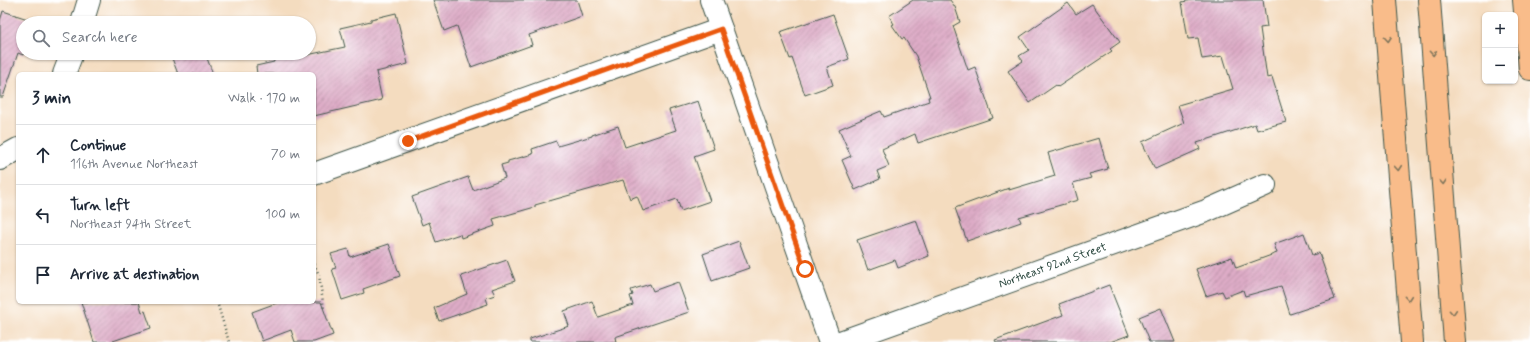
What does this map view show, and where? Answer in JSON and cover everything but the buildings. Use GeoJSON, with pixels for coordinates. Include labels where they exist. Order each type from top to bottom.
{"type":"FeatureCollection","features":[{"type":"Feature","properties":{"kind":"highway"},"geometry":{"type":"LineString","coordinates":[[1385,0],[1412,342]]}},
{"type":"Feature","properties":{"kind":"highway"},"geometry":{"type":"LineString","coordinates":[[1429,0],[1455,342]]}},
{"type":"Feature","properties":{"kind":"highway"},"geometry":{"type":"LineString","coordinates":[[1525,0],[1530,17]]}},
{"type":"Feature","properties":{"kind":"highway"},"geometry":{"type":"LineString","coordinates":[[1525,0],[1530,69]]}},
{"type":"Feature","properties":{"kind":"street"},"geometry":{"type":"LineString","coordinates":[[84,16],[89,0]]}},
{"type":"Feature","properties":{"kind":"street"},"geometry":{"type":"LineString","coordinates":[[711,0],[830,342]]}},
{"type":"Feature","properties":{"kind":"street"},"geometry":{"type":"LineString","coordinates":[[316,173],[721,29]]}},
{"type":"Feature","properties":{"kind":"street"},"geometry":{"type":"LineString","coordinates":[[65,72],[69,60]]}},
{"type":"Feature","properties":{"kind":"street"},"geometry":{"type":"LineString","coordinates":[[0,159],[16,150]]}},
{"type":"Feature","properties":{"kind":"street","name":"Northeast 92nd Street"},"geometry":{"type":"LineString","coordinates":[[840,342],[1206,210],[1265,185]]}},
{"type":"Feature","properties":{"kind":"path"},"geometry":{"type":"LineString","coordinates":[[316,268],[319,275],[324,309]]}},
{"type":"Feature","properties":{"kind":"path"},"geometry":{"type":"LineString","coordinates":[[218,304],[229,342]]}},
{"type":"Feature","properties":{"kind":"route"},"geometry":{"type":"LineString","coordinates":[[408,141],[721,29],[805,269]]}}]}
